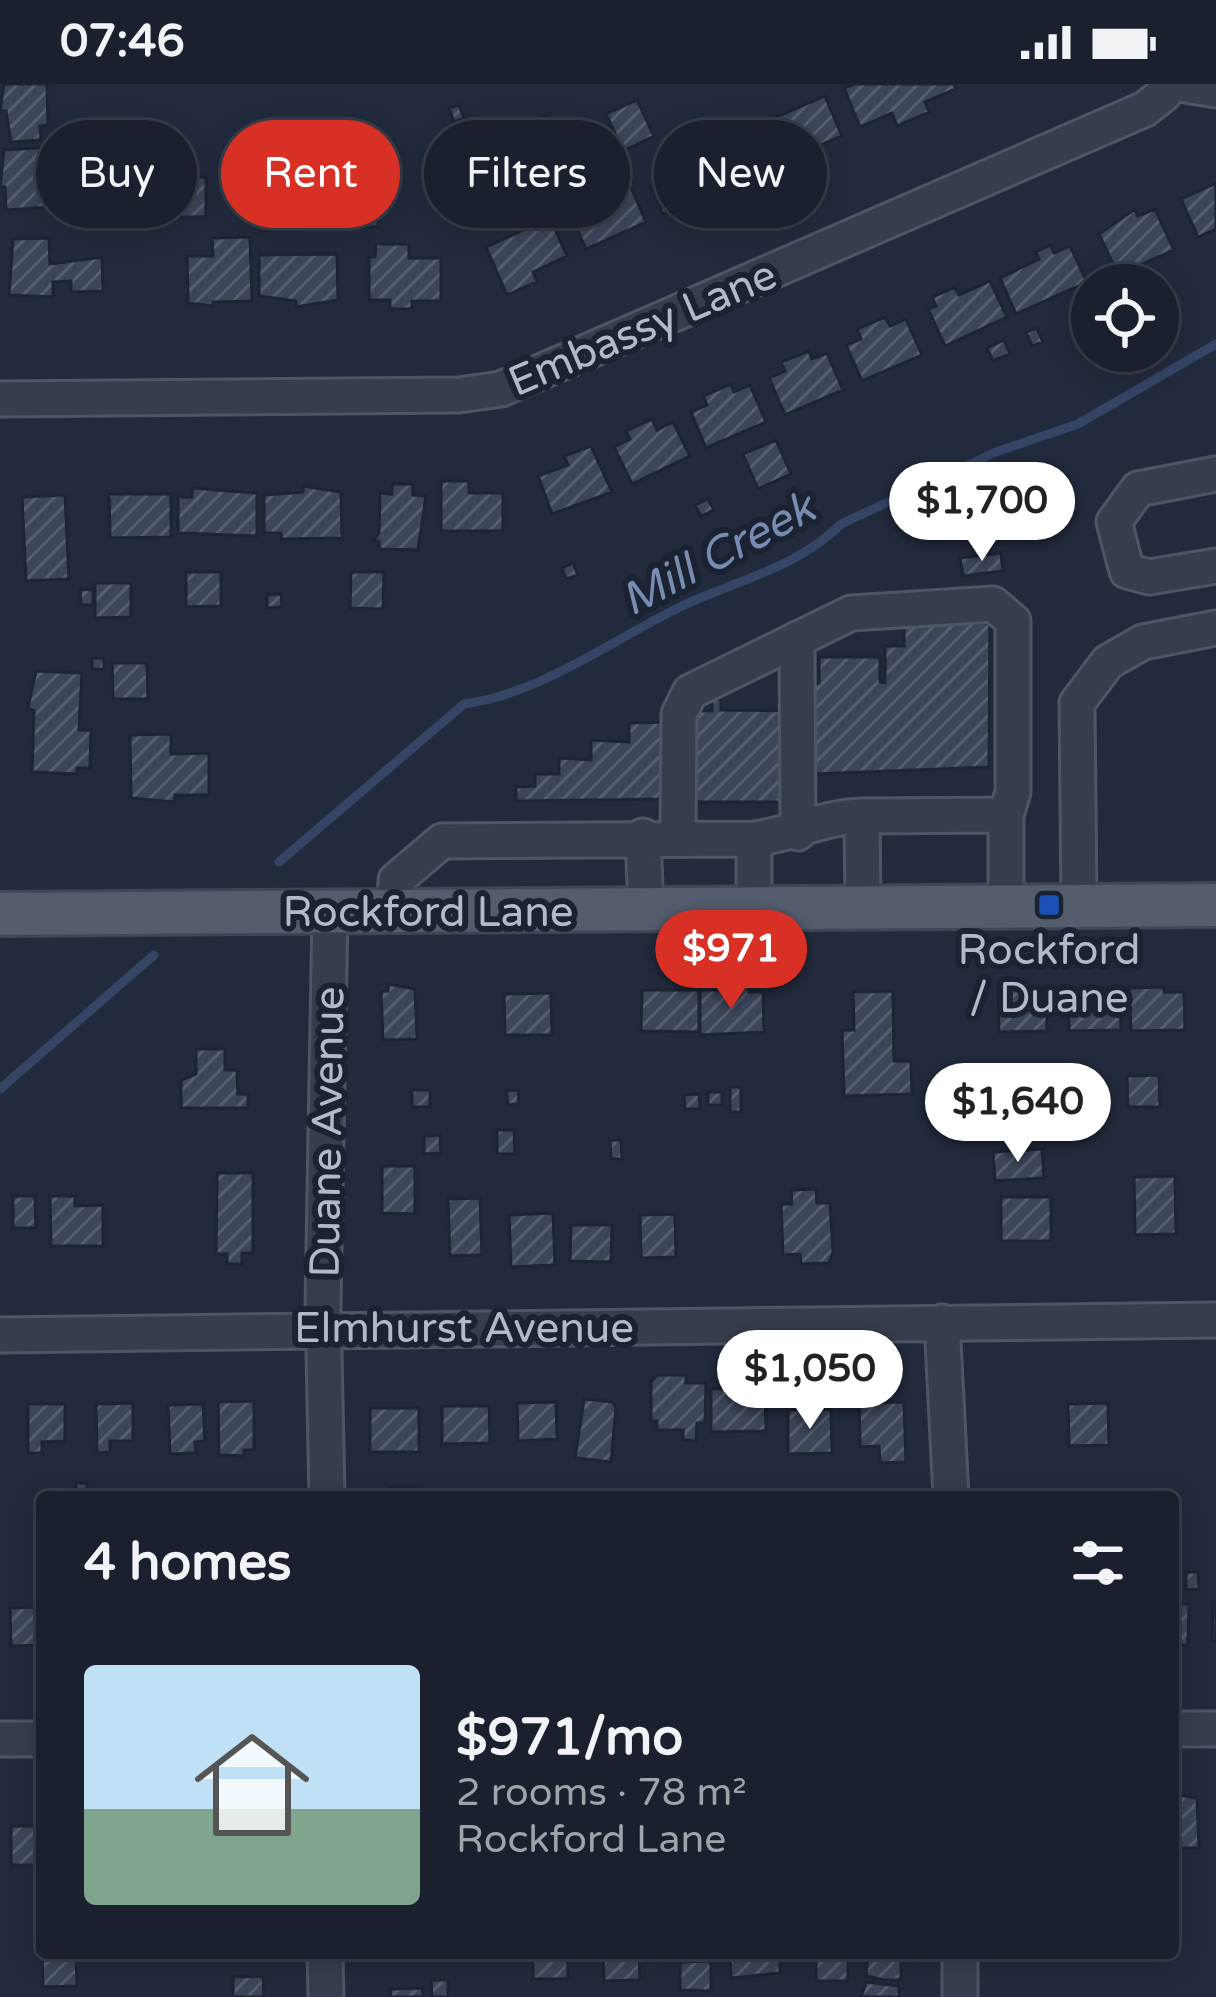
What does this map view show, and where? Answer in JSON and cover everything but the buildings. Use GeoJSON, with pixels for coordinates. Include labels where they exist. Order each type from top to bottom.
{"type":"FeatureCollection","features":[{"type":"Feature","properties":{"kind":"main road","name":"Rockford Lane"},"geometry":{"type":"LineString","coordinates":[[0,914],[1216,905]]}},
{"type":"Feature","properties":{"kind":"street","name":"Embassy Lane"},"geometry":{"type":"LineString","coordinates":[[0,400],[458,395],[501,389],[1145,110],[1168,84]]}},
{"type":"Feature","properties":{"kind":"street"},"geometry":{"type":"LineString","coordinates":[[1180,84],[1216,90]]}},
{"type":"Feature","properties":{"kind":"street"},"geometry":{"type":"LineString","coordinates":[[1216,474],[1138,489],[1114,522],[1127,571],[1149,577],[1216,566]]}},
{"type":"Feature","properties":{"kind":"street"},"geometry":{"type":"LineString","coordinates":[[678,838],[679,714],[690,692],[851,613],[993,604],[1013,621],[1006,906]]}},
{"type":"Feature","properties":{"kind":"street"},"geometry":{"type":"LineString","coordinates":[[1078,905],[1077,703],[1108,662],[1143,642],[1216,628]]}},
{"type":"Feature","properties":{"kind":"street"},"geometry":{"type":"LineString","coordinates":[[797,639],[798,833]]}},
{"type":"Feature","properties":{"kind":"street"},"geometry":{"type":"LineString","coordinates":[[395,911],[396,880],[442,841],[644,836],[754,839],[798,833],[825,817],[1006,814]]}},
{"type":"Feature","properties":{"kind":"street"},"geometry":{"type":"LineString","coordinates":[[862,816],[863,907]]}},
{"type":"Feature","properties":{"kind":"street"},"geometry":{"type":"LineString","coordinates":[[644,836],[646,909]]}},
{"type":"Feature","properties":{"kind":"street"},"geometry":{"type":"LineString","coordinates":[[754,839],[754,908]]}},
{"type":"Feature","properties":{"kind":"street","name":"Duane Avenue"},"geometry":{"type":"LineString","coordinates":[[327,1491],[330,912]]}},
{"type":"Feature","properties":{"kind":"street","name":"Elmhurst Avenue"},"geometry":{"type":"LineString","coordinates":[[0,1334],[1216,1319]]}},
{"type":"Feature","properties":{"kind":"street"},"geometry":{"type":"LineString","coordinates":[[942,1322],[951,1491]]}},
{"type":"Feature","properties":{"kind":"street"},"geometry":{"type":"LineString","coordinates":[[1179,1729],[1216,1729]]}},
{"type":"Feature","properties":{"kind":"street"},"geometry":{"type":"LineString","coordinates":[[0,1739],[36,1738]]}},
{"type":"Feature","properties":{"kind":"street"},"geometry":{"type":"LineString","coordinates":[[326,1959],[326,1997]]}},
{"type":"Feature","properties":{"kind":"street"},"geometry":{"type":"LineString","coordinates":[[960,1959],[960,1997]]}},
{"type":"Feature","properties":{"kind":"waterway","name":"Mill Creek"},"geometry":{"type":"LineString","coordinates":[[279,862],[464,704],[546,679],[676,609],[784,564],[841,524],[996,452],[1078,424],[1216,344]]}},
{"type":"Feature","properties":{"kind":"waterway","name":"Mill Creek"},"geometry":{"type":"LineString","coordinates":[[0,1089],[154,955]]}},
{"type":"Feature","properties":{"kind":"place","name":"Rockford / Duane"},"geometry":{"type":"Point","coordinates":[1049,905]}}]}
